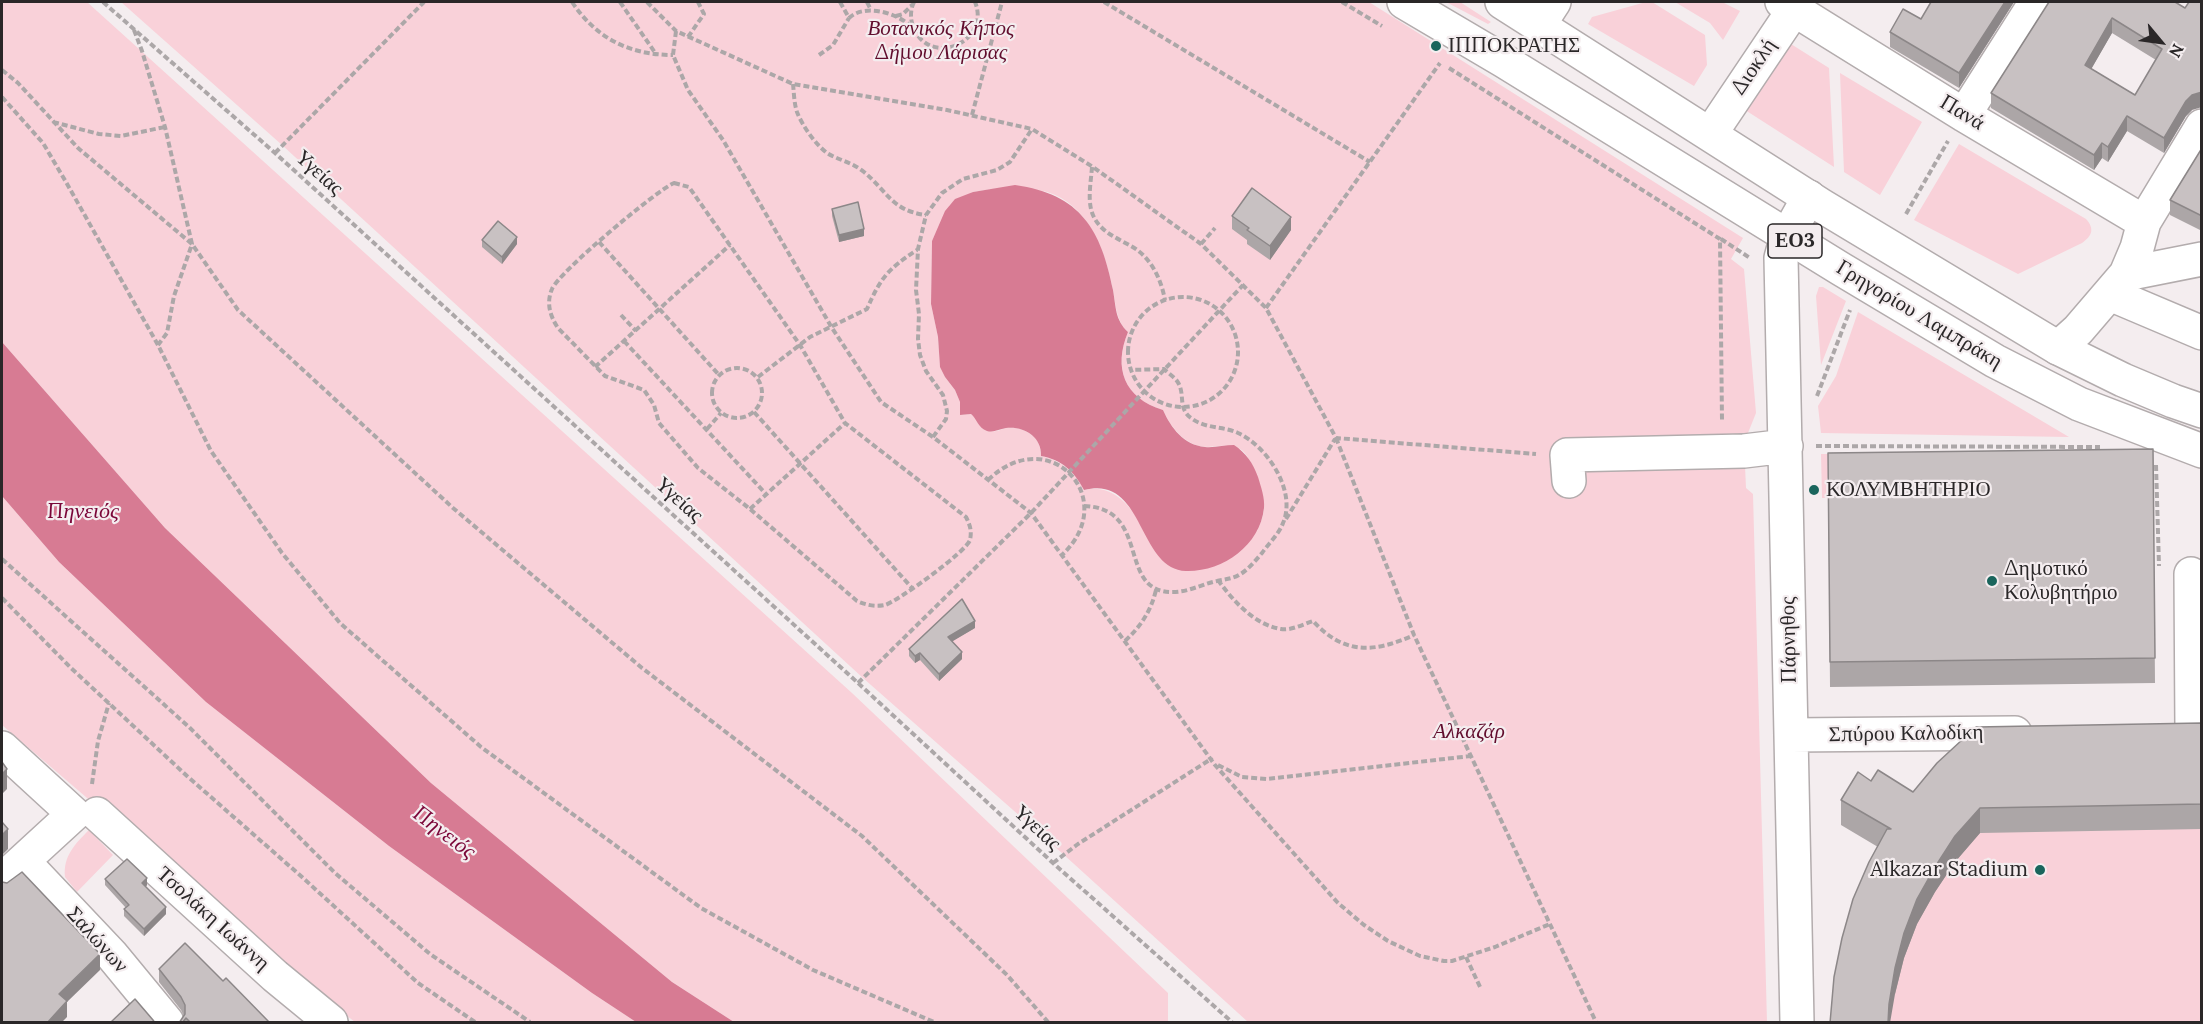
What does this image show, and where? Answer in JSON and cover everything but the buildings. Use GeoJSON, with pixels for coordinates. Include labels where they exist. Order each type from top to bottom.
{"type":"FeatureCollection","features":[{"type":"Feature","properties":{"kind":"street","name":"Γρηγορίου Λαμπράκη"},"geometry":{"type":"LineString","coordinates":[[1404,2],[1686,173],[1773,250],[2079,404],[2202,452]]}},
{"type":"Feature","properties":{"kind":"street","name":"Γρηγορίου Λαμπράκη"},"geometry":{"type":"LineString","coordinates":[[1502,2],[1547,13],[1711,134],[1809,197],[2058,348],[2133,384],[2202,411]]}},
{"type":"Feature","properties":{"kind":"street"},"geometry":{"type":"LineString","coordinates":[[1964,115],[2036,2]]}},
{"type":"Feature","properties":{"kind":"street","name":"Διοκλή"},"geometry":{"type":"LineString","coordinates":[[1686,173],[1792,4]]}},
{"type":"Feature","properties":{"kind":"street","name":"Πανά"},"geometry":{"type":"LineString","coordinates":[[1792,4],[1964,115],[2144,222]]}},
{"type":"Feature","properties":{"kind":"street"},"geometry":{"type":"LineString","coordinates":[[2058,348],[2078,330],[2118,284],[2138,248],[2144,222],[2202,126]]}},
{"type":"Feature","properties":{"kind":"street"},"geometry":{"type":"LineString","coordinates":[[1773,250],[1809,197]]}},
{"type":"Feature","properties":{"kind":"street","name":"Πάρνηθος"},"geometry":{"type":"LineString","coordinates":[[1773,250],[1786,447],[1797,1023]]}},
{"type":"Feature","properties":{"kind":"street"},"geometry":{"type":"LineString","coordinates":[[2118,284],[2202,259]]}},
{"type":"Feature","properties":{"kind":"street"},"geometry":{"type":"LineString","coordinates":[[2118,284],[2202,333]]}},
{"type":"Feature","properties":{"kind":"street"},"geometry":{"type":"LineString","coordinates":[[1568,468],[1786,447]]}},
{"type":"Feature","properties":{"kind":"street"},"geometry":{"type":"LineString","coordinates":[[2185,731],[2191,574]]}},
{"type":"Feature","properties":{"kind":"street","name":"Σπύρου Καλοδίκη"},"geometry":{"type":"LineString","coordinates":[[1791,735],[2043,733]]}},
{"type":"Feature","properties":{"kind":"street","name":"Τσολάκη Ιωάννη"},"geometry":{"type":"LineString","coordinates":[[2,748],[86,814],[331,1023]]}},
{"type":"Feature","properties":{"kind":"street"},"geometry":{"type":"LineString","coordinates":[[12,871],[86,814]]}},
{"type":"Feature","properties":{"kind":"street","name":"Σαλώνων"},"geometry":{"type":"LineString","coordinates":[[12,871],[111,954],[167,1023]]}},
{"type":"Feature","properties":{"kind":"path","name":"Υγείας"},"geometry":{"type":"LineString","coordinates":[[103,2],[275,153],[1053,863],[1232,1023]]}},
{"type":"Feature","properties":{"kind":"path"},"geometry":{"type":"LineString","coordinates":[[275,153],[424,2]]}},
{"type":"Feature","properties":{"kind":"path"},"geometry":{"type":"LineString","coordinates":[[572,2],[590,24],[615,43],[633,51],[673,55]]}},
{"type":"Feature","properties":{"kind":"path"},"geometry":{"type":"LineString","coordinates":[[620,2],[656,55]]}},
{"type":"Feature","properties":{"kind":"path"},"geometry":{"type":"LineString","coordinates":[[647,2],[676,31],[793,84],[972,115],[1032,129],[1093,166],[1201,244],[1266,308],[1336,438],[1414,635],[1596,1023]]}},
{"type":"Feature","properties":{"kind":"path"},"geometry":{"type":"LineString","coordinates":[[688,37],[704,14],[699,2]]}},
{"type":"Feature","properties":{"kind":"path"},"geometry":{"type":"LineString","coordinates":[[840,2],[849,18]]}},
{"type":"Feature","properties":{"kind":"path"},"geometry":{"type":"LineString","coordinates":[[867,2],[872,11]]}},
{"type":"Feature","properties":{"kind":"path"},"geometry":{"type":"LineString","coordinates":[[819,55],[833,45],[849,18],[859,11],[872,11],[895,17],[905,21],[922,41],[941,49],[952,48],[962,44],[976,28],[978,17],[975,2]]}},
{"type":"Feature","properties":{"kind":"path"},"geometry":{"type":"LineString","coordinates":[[972,115],[1002,2]]}},
{"type":"Feature","properties":{"kind":"path"},"geometry":{"type":"LineString","coordinates":[[1104,2],[1370,162]]}},
{"type":"Feature","properties":{"kind":"path"},"geometry":{"type":"LineString","coordinates":[[1342,2],[1391,32]]}},
{"type":"Feature","properties":{"kind":"path"},"geometry":{"type":"LineString","coordinates":[[895,17],[903,14],[913,3]]}},
{"type":"Feature","properties":{"kind":"path"},"geometry":{"type":"LineString","coordinates":[[913,3],[911,14],[915,32]]}},
{"type":"Feature","properties":{"kind":"path"},"geometry":{"type":"LineString","coordinates":[[133,29],[165,127],[192,244],[174,296],[167,333],[158,345]]}},
{"type":"Feature","properties":{"kind":"path"},"geometry":{"type":"LineString","coordinates":[[676,31],[673,55],[688,90],[723,140],[832,328],[881,402],[933,437],[1031,513],[1211,759],[1338,903],[1388,941],[1420,956],[1449,961],[1466,957],[1550,924]]}},
{"type":"Feature","properties":{"kind":"path"},"geometry":{"type":"LineString","coordinates":[[1431,57],[1720,239],[1773,250]]}},
{"type":"Feature","properties":{"kind":"path"},"geometry":{"type":"LineString","coordinates":[[1266,308],[1440,63]]}},
{"type":"Feature","properties":{"kind":"path"},"geometry":{"type":"LineString","coordinates":[[2,70],[18,83],[78,148],[192,244],[238,310],[453,508],[642,668],[862,836],[1007,975],[1048,1023]]}},
{"type":"Feature","properties":{"kind":"path"},"geometry":{"type":"LineString","coordinates":[[793,84],[797,111],[820,146],[828,154],[842,158],[865,173],[894,204],[904,210],[926,215]]}},
{"type":"Feature","properties":{"kind":"path"},"geometry":{"type":"LineString","coordinates":[[2,97],[43,143],[158,345],[211,451],[282,554],[340,623],[482,747],[701,908],[813,970],[934,1023]]}},
{"type":"Feature","properties":{"kind":"path"},"geometry":{"type":"LineString","coordinates":[[1906,213],[1964,115]]}},
{"type":"Feature","properties":{"kind":"path"},"geometry":{"type":"LineString","coordinates":[[52,122],[99,134],[121,136],[165,127]]}},
{"type":"Feature","properties":{"kind":"path"},"geometry":{"type":"LineString","coordinates":[[933,437],[946,419],[947,411],[943,395],[932,380],[920,355],[918,339],[920,314],[916,290],[918,249],[926,215],[942,193],[963,179],[997,170],[1010,162],[1032,129]]}},
{"type":"Feature","properties":{"kind":"path"},"geometry":{"type":"LineString","coordinates":[[1093,166],[1090,191],[1091,210],[1100,226],[1114,238],[1133,247],[1148,260],[1162,284],[1165,300]]}},
{"type":"Feature","properties":{"kind":"path"},"geometry":{"type":"LineString","coordinates":[[674,183],[689,187],[730,245],[800,345],[845,423],[966,517],[970,525],[971,533],[967,546],[959,554],[912,588],[885,604],[875,606],[857,601],[750,509],[698,468],[660,423],[654,405],[644,390],[615,381],[595,368],[552,319],[549,300],[555,283],[599,242],[669,185],[674,183]]}},
{"type":"Feature","properties":{"kind":"path"},"geometry":{"type":"LineString","coordinates":[[1201,244],[1215,228]]}},
{"type":"Feature","properties":{"kind":"path"},"geometry":{"type":"LineString","coordinates":[[1720,239],[1722,452]]}},
{"type":"Feature","properties":{"kind":"path"},"geometry":{"type":"LineString","coordinates":[[599,242],[719,375]]}},
{"type":"Feature","properties":{"kind":"path"},"geometry":{"type":"LineString","coordinates":[[595,368],[730,245]]}},
{"type":"Feature","properties":{"kind":"path"},"geometry":{"type":"LineString","coordinates":[[758,377],[810,337],[867,309],[877,286],[890,268],[918,249]]}},
{"type":"Feature","properties":{"kind":"path"},"geometry":{"type":"LineString","coordinates":[[858,683],[1031,513],[1243,285]]}},
{"type":"Feature","properties":{"kind":"path"},"geometry":{"type":"LineString","coordinates":[[1179,297],[1207,302],[1219,310],[1235,333],[1238,347],[1233,375],[1225,387],[1214,397],[1202,403],[1182,406],[1160,402],[1144,390],[1131,370],[1128,356],[1133,328],[1141,316],[1165,300],[1179,297]]}},
{"type":"Feature","properties":{"kind":"path"},"geometry":{"type":"LineString","coordinates":[[1815,402],[1851,307]]}},
{"type":"Feature","properties":{"kind":"path"},"geometry":{"type":"LineString","coordinates":[[621,315],[636,331]]}},
{"type":"Feature","properties":{"kind":"path"},"geometry":{"type":"LineString","coordinates":[[624,341],[766,494]]}},
{"type":"Feature","properties":{"kind":"path"},"geometry":{"type":"LineString","coordinates":[[735,368],[743,368],[752,371],[758,377],[763,392],[759,406],[754,412],[742,418],[728,417],[721,413],[712,394],[719,375],[735,368]]}},
{"type":"Feature","properties":{"kind":"path"},"geometry":{"type":"LineString","coordinates":[[1131,370],[1164,369],[1179,382],[1183,411],[1200,424],[1237,432],[1263,450],[1279,474],[1284,489],[1285,521]]}},
{"type":"Feature","properties":{"kind":"path"},"geometry":{"type":"LineString","coordinates":[[754,412],[912,588]]}},
{"type":"Feature","properties":{"kind":"path"},"geometry":{"type":"LineString","coordinates":[[707,429],[721,413]]}},
{"type":"Feature","properties":{"kind":"path"},"geometry":{"type":"LineString","coordinates":[[750,509],[845,423]]}},
{"type":"Feature","properties":{"kind":"path"},"geometry":{"type":"LineString","coordinates":[[1336,438],[1568,468]]}},
{"type":"Feature","properties":{"kind":"path"},"geometry":{"type":"LineString","coordinates":[[1084,506],[1106,510],[1116,516],[1124,526],[1139,572],[1148,584],[1156,590],[1181,592],[1218,580],[1229,579],[1249,568],[1278,532],[1336,438]]}},
{"type":"Feature","properties":{"kind":"path"},"geometry":{"type":"LineString","coordinates":[[1882,446],[1883,457]]}},
{"type":"Feature","properties":{"kind":"path"},"geometry":{"type":"LineString","coordinates":[[2002,446],[2002,457]]}},
{"type":"Feature","properties":{"kind":"path"},"geometry":{"type":"LineString","coordinates":[[1786,447],[2110,447]]}},
{"type":"Feature","properties":{"kind":"path"},"geometry":{"type":"LineString","coordinates":[[2082,447],[2082,457]]}},
{"type":"Feature","properties":{"kind":"path"},"geometry":{"type":"LineString","coordinates":[[988,480],[1005,465],[1031,458],[1045,459],[1069,472],[1077,483],[1084,506],[1084,524],[1078,536],[1062,555]]}},
{"type":"Feature","properties":{"kind":"path"},"geometry":{"type":"LineString","coordinates":[[2146,478],[2157,478]]}},
{"type":"Feature","properties":{"kind":"path"},"geometry":{"type":"LineString","coordinates":[[2,559],[189,727],[335,873],[430,954],[530,1023]]}},
{"type":"Feature","properties":{"kind":"path"},"geometry":{"type":"LineString","coordinates":[[1218,580],[1235,602],[1260,621],[1283,630],[1313,621],[1335,640],[1348,646],[1365,649],[1381,648],[1414,635]]}},
{"type":"Feature","properties":{"kind":"path"},"geometry":{"type":"LineString","coordinates":[[1125,641],[1147,616],[1156,590]]}},
{"type":"Feature","properties":{"kind":"path"},"geometry":{"type":"LineString","coordinates":[[2,598],[109,703],[418,983],[476,1023]]}},
{"type":"Feature","properties":{"kind":"path"},"geometry":{"type":"LineString","coordinates":[[86,814],[92,806],[93,772],[98,741],[109,703]]}},
{"type":"Feature","properties":{"kind":"path"},"geometry":{"type":"LineString","coordinates":[[1211,759],[1231,773],[1260,779],[1471,756]]}},
{"type":"Feature","properties":{"kind":"path"},"geometry":{"type":"LineString","coordinates":[[1053,863],[1078,844],[1211,759]]}},
{"type":"Feature","properties":{"kind":"path"},"geometry":{"type":"LineString","coordinates":[[1466,957],[1482,989]]}},
{"type":"Feature","properties":{"kind":"green space"},"geometry":{"type":"Polygon","coordinates":[[[2,2],[87,2],[852,693],[1168,993],[1168,1022],[734,1022],[672,982],[431,783],[165,528],[2,342],[2,2]]]}},
{"type":"Feature","properties":{"kind":"green space","name":"Αλκαζάρ"},"geometry":{"type":"Polygon","coordinates":[[[121,2],[1369,2],[1743,238],[1731,259],[1744,269],[1756,413],[1744,443],[1746,488],[1753,494],[1767,1022],[1248,1022],[1063,854],[863,678],[282,145],[121,2]],[[992,189],[973,192],[950,205],[932,241],[931,304],[938,337],[940,366],[960,402],[960,415],[971,414],[989,430],[1013,428],[1031,434],[1041,449],[1041,456],[1067,468],[1084,490],[1102,490],[1117,496],[1130,508],[1140,523],[1257,531],[1263,515],[1264,503],[1257,477],[1245,453],[1232,446],[1200,446],[1186,440],[1175,430],[1163,410],[1139,398],[1125,380],[1122,358],[1128,332],[1119,318],[1110,275],[1100,245],[1084,218],[1062,198],[1047,192],[992,189]]]}},
{"type":"Feature","properties":{"kind":"green space"},"geometry":{"type":"Polygon","coordinates":[[[1446,2],[1460,2],[1491,22],[1488,24],[1446,2]]]}},
{"type":"Feature","properties":{"kind":"green space"},"geometry":{"type":"Polygon","coordinates":[[[1652,2],[1705,35],[1707,65],[1694,86],[1588,24],[1592,17],[1652,2]]]}},
{"type":"Feature","properties":{"kind":"green space"},"geometry":{"type":"Polygon","coordinates":[[[1675,2],[1722,2],[1740,11],[1723,40],[1710,23],[1675,2]]]}},
{"type":"Feature","properties":{"kind":"green space"},"geometry":{"type":"Polygon","coordinates":[[[1783,39],[1829,68],[1834,167],[1742,108],[1783,39]]]}},
{"type":"Feature","properties":{"kind":"green space"},"geometry":{"type":"Polygon","coordinates":[[[1840,73],[1922,122],[1880,195],[1844,172],[1840,73]]]}},
{"type":"Feature","properties":{"kind":"green space"},"geometry":{"type":"Polygon","coordinates":[[[1959,144],[2086,219],[2091,229],[2088,238],[2018,274],[1914,220],[1959,144]]]}},
{"type":"Feature","properties":{"kind":"green space"},"geometry":{"type":"Polygon","coordinates":[[[1819,287],[1823,287],[1846,301],[1821,365],[1816,296],[1819,287]]]}},
{"type":"Feature","properties":{"kind":"green space"},"geometry":{"type":"Polygon","coordinates":[[[1858,312],[2069,437],[1821,433],[1818,406],[1836,376],[1858,312]]]}},
{"type":"Feature","properties":{"kind":"green space"},"geometry":{"type":"Polygon","coordinates":[[[1821,454],[1833,454],[1833,477],[1827,478],[1827,498],[1822,498],[1821,454]]]}},
{"type":"Feature","properties":{"kind":"green space"},"geometry":{"type":"Polygon","coordinates":[[[2,496],[59,562],[206,702],[389,846],[592,993],[636,1022],[355,1022],[291,973],[2,725],[2,496]]]}},
{"type":"Feature","properties":{"kind":"green space","name":"Alkazar Stadium"},"geometry":{"type":"Polygon","coordinates":[[[2201,748],[2201,1022],[1832,1022],[1888,852],[2201,748]]]}},
{"type":"Feature","properties":{"kind":"green space"},"geometry":{"type":"Polygon","coordinates":[[[89,830],[113,855],[77,892],[65,877],[66,863],[75,845],[89,830]]]}},
{"type":"Feature","properties":{"kind":"water"},"geometry":{"type":"Polygon","coordinates":[[[1015,185],[1038,190],[1072,206],[1094,233],[1108,269],[1118,318],[1128,332],[1124,345],[1122,369],[1131,390],[1150,405],[1163,410],[1174,429],[1191,443],[1205,447],[1234,445],[1246,455],[1254,467],[1264,500],[1261,522],[1247,545],[1225,562],[1200,570],[1186,571],[1170,566],[1158,555],[1130,508],[1119,496],[1104,489],[1084,490],[1067,467],[1041,456],[1041,449],[1031,434],[1013,428],[987,431],[971,414],[960,415],[960,402],[955,390],[940,367],[938,337],[931,304],[932,241],[945,211],[955,199],[973,192],[1015,185]]]}},
{"type":"Feature","properties":{"kind":"water","name":"Πηνειός"},"geometry":{"type":"Polygon","coordinates":[[[2,342],[165,528],[431,783],[672,982],[734,1022],[636,1022],[592,993],[389,846],[206,702],[59,562],[2,496],[2,342]]]}},
{"type":"Feature","properties":{"kind":"place","name":"ΙΠΠΟΚΡΑΤΗΣ"},"geometry":{"type":"Point","coordinates":[1436,46]}},
{"type":"Feature","properties":{"kind":"place","name":"ΚΟΛΥΜΒΗΤΗΡΙΟ"},"geometry":{"type":"Point","coordinates":[1814,490]}},
{"type":"Feature","properties":{"kind":"place","name":"Δημοτικό Κολυβητήριο"},"geometry":{"type":"Point","coordinates":[1992,581]}},
{"type":"Feature","properties":{"kind":"place","name":"Alkazar Stadium"},"geometry":{"type":"Point","coordinates":[2040,870]}},
{"type":"Feature","properties":{"kind":"park label","name":"Βοτανικός Κήπος Δήμου Λάρισας"},"geometry":{"type":"Point","coordinates":[941,41]}}]}
